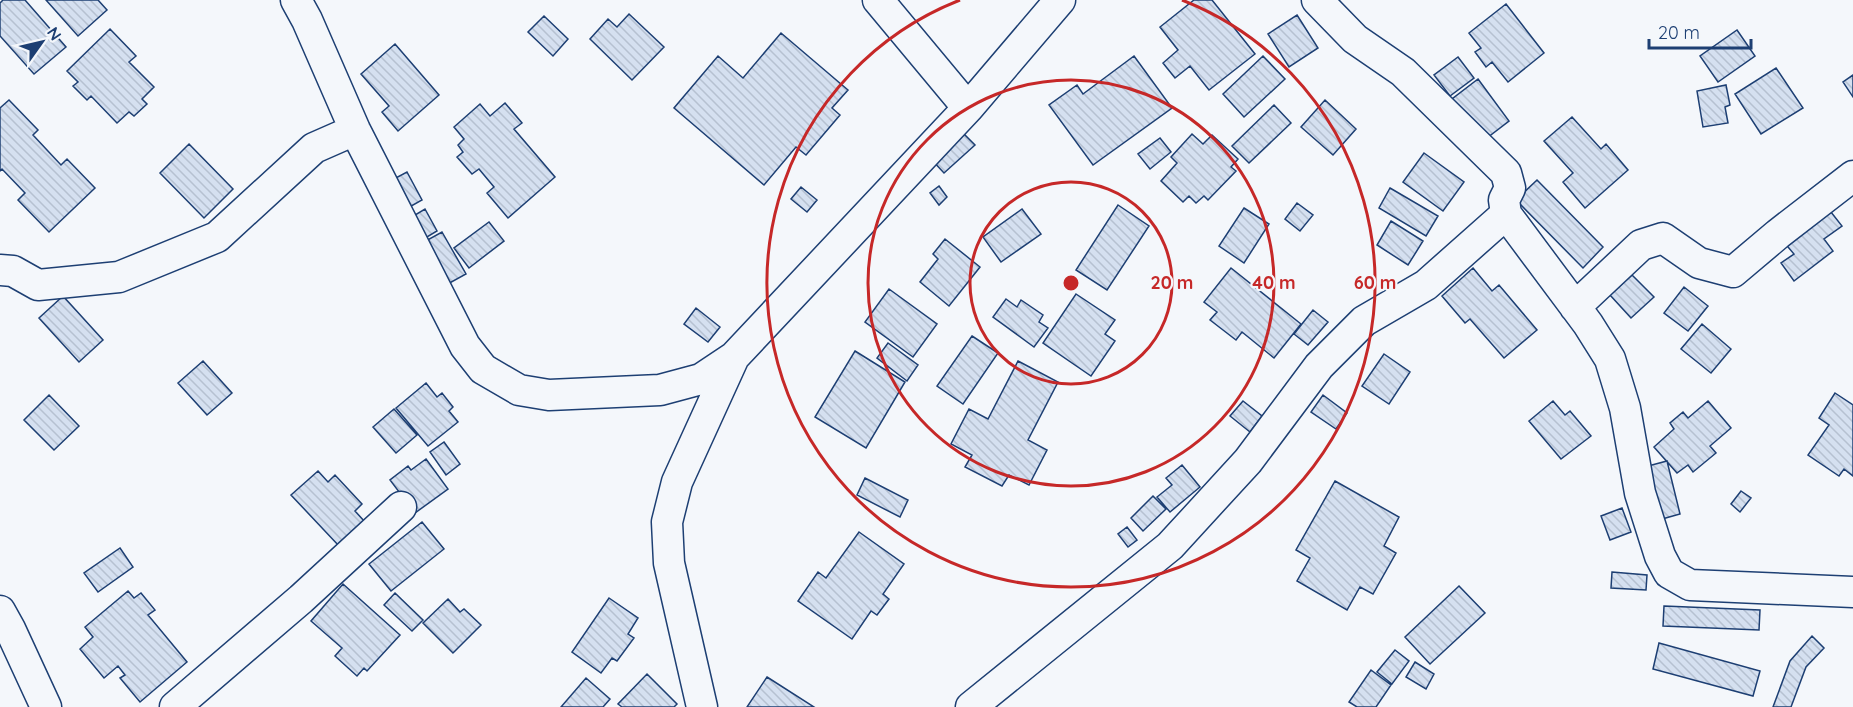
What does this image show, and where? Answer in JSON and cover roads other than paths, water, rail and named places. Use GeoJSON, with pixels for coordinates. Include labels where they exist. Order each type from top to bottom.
{"type":"FeatureCollection","features":[{"type":"Feature","properties":{"kind":"street"},"geometry":{"type":"LineString","coordinates":[[296,0],[355,130],[465,346],[483,369],[519,390],[549,395],[660,390],[701,379],[734,357],[968,108],[1060,0]]}},
{"type":"Feature","properties":{"kind":"street"},"geometry":{"type":"LineString","coordinates":[[878,0],[968,108]]}},
{"type":"Feature","properties":{"kind":"street"},"geometry":{"type":"LineString","coordinates":[[1317,0],[1355,39],[1403,72],[1506,173],[1510,188],[1504,200],[1506,214],[1575,307],[1610,360],[1625,408],[1640,493],[1660,556],[1670,573],[1689,585],[1853,592]]}},
{"type":"Feature","properties":{"kind":"street"},"geometry":{"type":"LineString","coordinates":[[0,270],[13,271],[38,285],[119,277],[217,237],[314,148],[355,130]]}},
{"type":"Feature","properties":{"kind":"street"},"geometry":{"type":"LineString","coordinates":[[1575,307],[1641,245],[1663,238],[1699,263],[1734,272],[1778,234],[1853,176]]}},
{"type":"Feature","properties":{"kind":"street"},"geometry":{"type":"LineString","coordinates":[[971,707],[1170,546],[1248,461],[1318,366],[1364,321],[1426,285],[1506,214]]}},
{"type":"Feature","properties":{"kind":"street"},"geometry":{"type":"LineString","coordinates":[[702,707],[669,563],[667,522],[677,482],[734,357]]}},
{"type":"Feature","properties":{"kind":"street"},"geometry":{"type":"LineString","coordinates":[[175,707],[302,599],[401,507]]}},
{"type":"Feature","properties":{"kind":"street"},"geometry":{"type":"LineString","coordinates":[[0,611],[46,707]]}}]}
